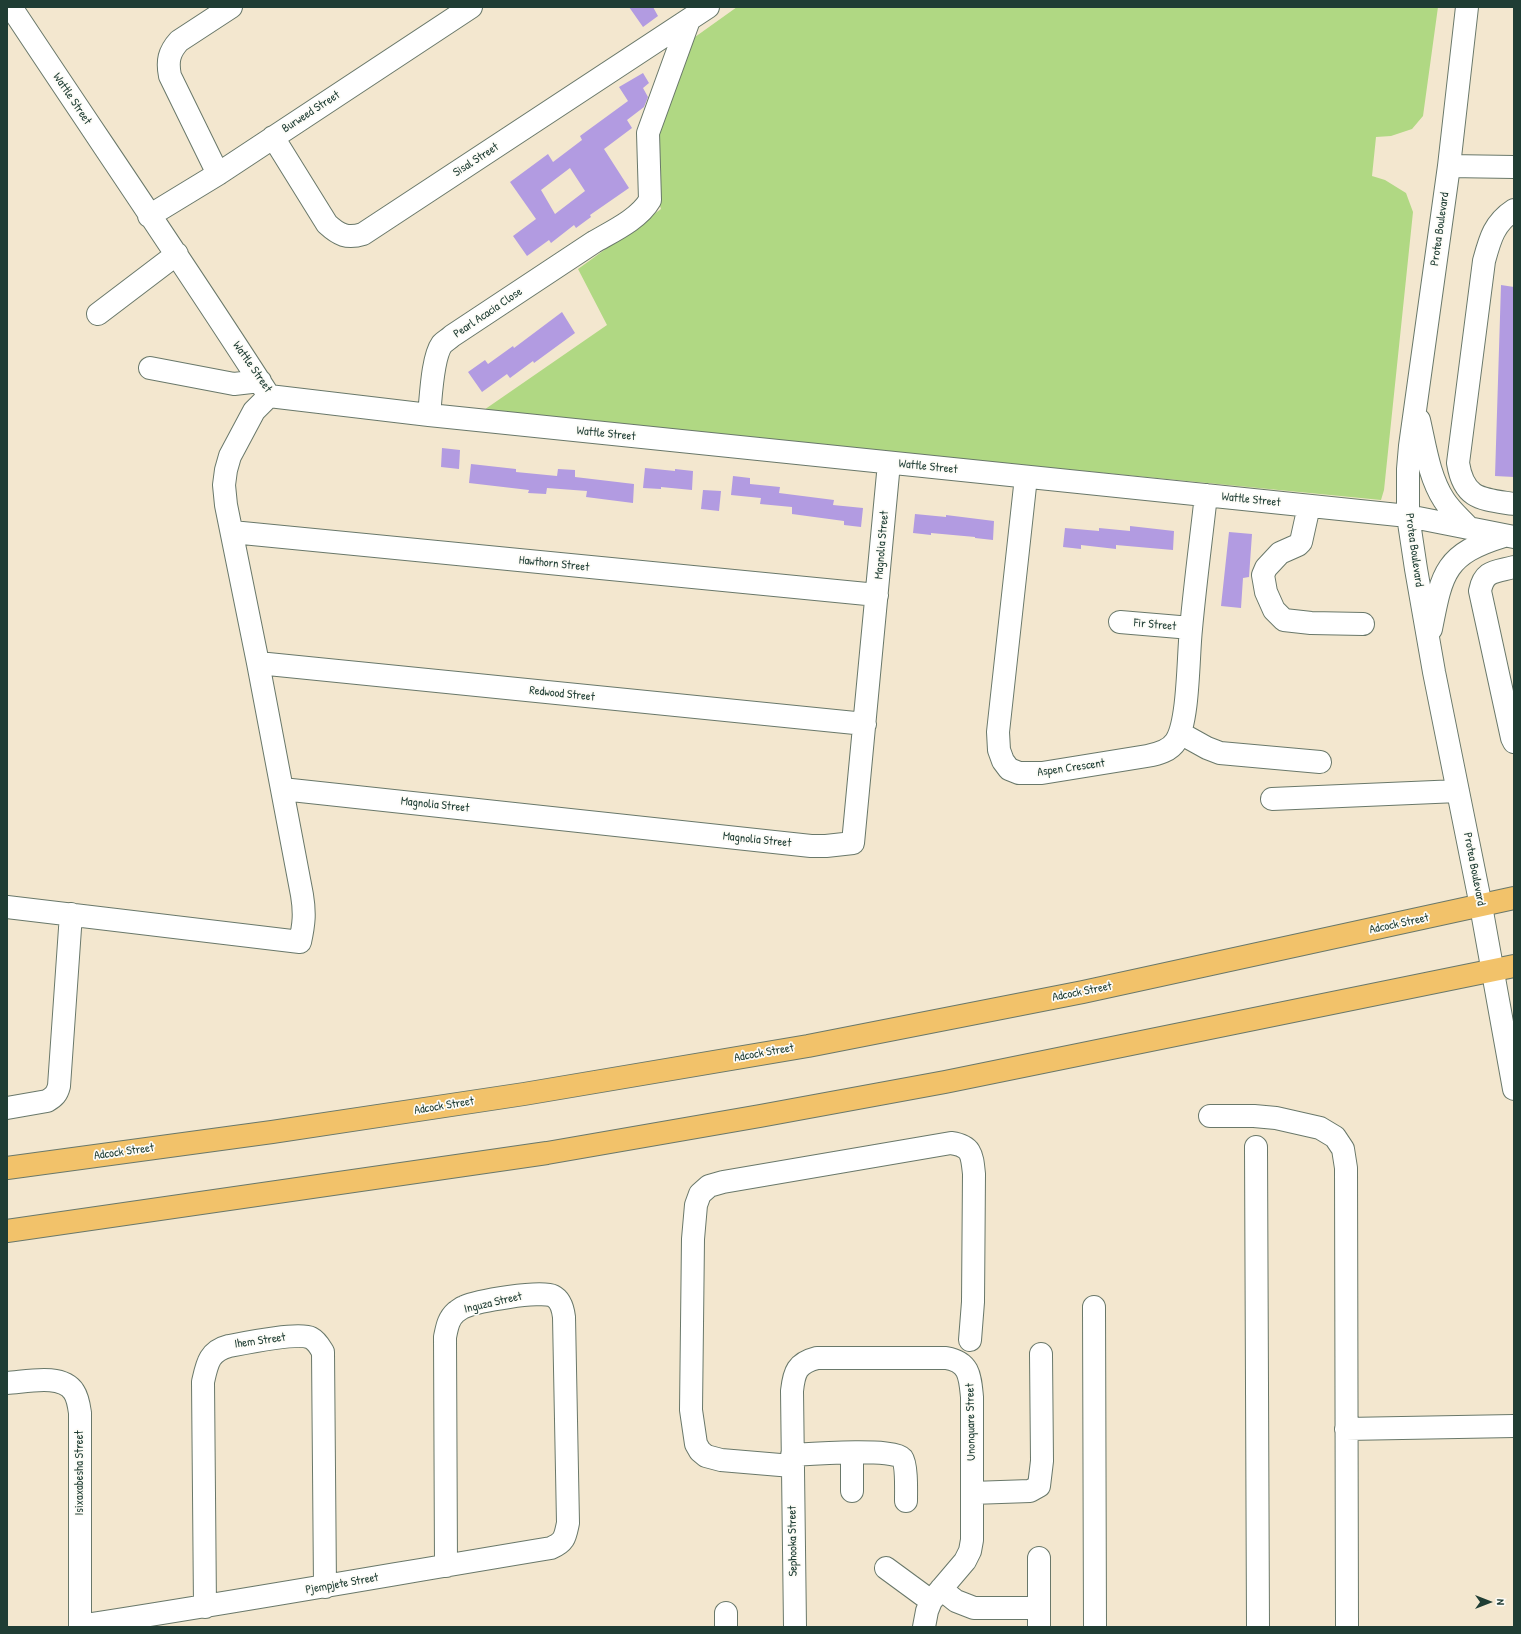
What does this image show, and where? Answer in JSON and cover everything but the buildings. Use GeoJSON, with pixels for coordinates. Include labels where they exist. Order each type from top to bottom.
{"type":"FeatureCollection","features":[{"type":"Feature","properties":{"kind":"main road","name":"Adcock Street"},"geometry":{"type":"LineString","coordinates":[[7,1168],[272,1132],[516,1095],[808,1046],[1083,992],[1514,898]]}},
{"type":"Feature","properties":{"kind":"main road"},"geometry":{"type":"LineString","coordinates":[[7,1231],[547,1153],[945,1082],[1493,972],[1514,966]]}},
{"type":"Feature","properties":{"kind":"street","name":"Wattle Street"},"geometry":{"type":"LineString","coordinates":[[11,7],[149,216],[177,254],[264,389],[429,415],[1408,516],[1510,536]]}},
{"type":"Feature","properties":{"kind":"street"},"geometry":{"type":"LineString","coordinates":[[218,174],[170,76],[168,65],[169,56],[179,41],[231,7]]}},
{"type":"Feature","properties":{"kind":"street","name":"Burweed Street"},"geometry":{"type":"LineString","coordinates":[[149,216],[218,174],[471,7]]}},
{"type":"Feature","properties":{"kind":"street","name":"Sisal Street"},"geometry":{"type":"LineString","coordinates":[[273,137],[327,224],[336,233],[346,237],[354,237],[363,234],[708,7]]}},
{"type":"Feature","properties":{"kind":"street","name":"Protea Boulevard"},"geometry":{"type":"LineString","coordinates":[[1467,7],[1449,166],[1408,469],[1408,516],[1429,641],[1481,906],[1514,1089]]}},
{"type":"Feature","properties":{"kind":"street","name":"Pearl Acacia Close"},"geometry":{"type":"LineString","coordinates":[[429,415],[434,370],[442,344],[635,216],[646,207],[650,200],[648,133],[689,20]]}},
{"type":"Feature","properties":{"kind":"street"},"geometry":{"type":"LineString","coordinates":[[1449,166],[1514,167]]}},
{"type":"Feature","properties":{"kind":"street"},"geometry":{"type":"LineString","coordinates":[[1514,210],[1498,224],[1490,238],[1484,261],[1458,463],[1460,476],[1465,487],[1474,494],[1484,499],[1514,504]]}},
{"type":"Feature","properties":{"kind":"street"},"geometry":{"type":"LineString","coordinates":[[98,314],[177,254]]}},
{"type":"Feature","properties":{"kind":"street"},"geometry":{"type":"LineString","coordinates":[[7,907],[300,942],[305,912],[225,498],[224,485],[230,456],[264,389],[150,368]]}},
{"type":"Feature","properties":{"kind":"street"},"geometry":{"type":"LineString","coordinates":[[1416,407],[1432,475],[1437,488],[1445,501],[1469,528]]}},
{"type":"Feature","properties":{"kind":"street","name":"Magnolia Street"},"geometry":{"type":"LineString","coordinates":[[282,789],[811,846],[853,843],[889,463]]}},
{"type":"Feature","properties":{"kind":"street","name":"Aspen Crescent"},"geometry":{"type":"LineString","coordinates":[[1026,477],[998,732],[999,750],[1003,761],[1009,769],[1019,773],[1030,774],[1057,771],[1147,756],[1161,753],[1170,748],[1176,741],[1180,734],[1184,712],[1191,628],[1206,495]]}},
{"type":"Feature","properties":{"kind":"street"},"geometry":{"type":"LineString","coordinates":[[1309,506],[1301,542],[1298,545],[1280,553],[1266,568],[1263,575],[1266,592],[1274,610],[1284,620],[1311,623],[1364,624]]}},
{"type":"Feature","properties":{"kind":"street","name":"Hawthorn Street"},"geometry":{"type":"LineString","coordinates":[[232,532],[877,596]]}},
{"type":"Feature","properties":{"kind":"street"},"geometry":{"type":"LineString","coordinates":[[1429,641],[1439,590],[1446,573],[1453,562],[1462,554],[1481,543],[1510,536]]}},
{"type":"Feature","properties":{"kind":"street"},"geometry":{"type":"LineString","coordinates":[[1514,567],[1488,574],[1482,581],[1480,591],[1508,690],[1512,738],[1514,742]]}},
{"type":"Feature","properties":{"kind":"street","name":"Fir Street"},"geometry":{"type":"LineString","coordinates":[[1120,622],[1191,628]]}},
{"type":"Feature","properties":{"kind":"street","name":"Redwood Street"},"geometry":{"type":"LineString","coordinates":[[258,663],[865,724]]}},
{"type":"Feature","properties":{"kind":"street"},"geometry":{"type":"LineString","coordinates":[[1180,734],[1207,748],[1220,752],[1320,762]]}},
{"type":"Feature","properties":{"kind":"street"},"geometry":{"type":"LineString","coordinates":[[1272,799],[1458,791]]}},
{"type":"Feature","properties":{"kind":"street"},"geometry":{"type":"LineString","coordinates":[[7,1108],[47,1101],[58,1092],[71,914]]}},
{"type":"Feature","properties":{"kind":"street"},"geometry":{"type":"LineString","coordinates":[[1210,1116],[1254,1116],[1276,1118],[1320,1128],[1335,1137],[1343,1149],[1346,1168],[1347,1627]]}},
{"type":"Feature","properties":{"kind":"street"},"geometry":{"type":"LineString","coordinates":[[906,1501],[905,1464],[902,1457],[882,1452],[852,1453],[792,1460],[721,1460],[706,1456],[700,1451],[696,1444],[691,1410],[693,1239],[696,1205],[700,1194],[709,1186],[723,1182],[951,1144],[962,1145],[969,1150],[973,1161],[974,1174],[973,1302],[970,1340]]}},
{"type":"Feature","properties":{"kind":"street"},"geometry":{"type":"LineString","coordinates":[[1256,1147],[1258,1627]]}},
{"type":"Feature","properties":{"kind":"street","name":"Inguza Street"},"geometry":{"type":"LineString","coordinates":[[446,1566],[445,1337],[448,1324],[454,1314],[463,1307],[524,1295],[548,1294],[555,1297],[563,1309],[568,1502]]}},
{"type":"Feature","properties":{"kind":"street"},"geometry":{"type":"LineString","coordinates":[[1094,1307],[1095,1627]]}},
{"type":"Feature","properties":{"kind":"street","name":"Ihem Street"},"geometry":{"type":"LineString","coordinates":[[205,1607],[203,1382],[206,1364],[212,1355],[220,1348],[229,1346],[297,1336],[310,1337],[317,1342],[323,1352],[325,1587]]}},
{"type":"Feature","properties":{"kind":"street"},"geometry":{"type":"LineString","coordinates":[[972,1493],[1030,1491],[1039,1486],[1042,1462],[1041,1354]]}},
{"type":"Feature","properties":{"kind":"street","name":"Unonquare Street"},"geometry":{"type":"LineString","coordinates":[[792,1460],[792,1391],[794,1376],[798,1368],[806,1361],[816,1358],[952,1359],[968,1371],[971,1381],[972,1397],[972,1540],[970,1551],[965,1561],[936,1595],[926,1611],[924,1627]]}},
{"type":"Feature","properties":{"kind":"street","name":"Isixaxabesha Street"},"geometry":{"type":"LineString","coordinates":[[7,1383],[42,1380],[56,1381],[70,1387],[78,1399],[80,1413],[80,1626]]}},
{"type":"Feature","properties":{"kind":"street"},"geometry":{"type":"LineString","coordinates":[[1346,1429],[1514,1426]]}},
{"type":"Feature","properties":{"kind":"street"},"geometry":{"type":"LineString","coordinates":[[852,1453],[852,1492]]}},
{"type":"Feature","properties":{"kind":"street","name":"Sephooka Street"},"geometry":{"type":"LineString","coordinates":[[792,1460],[795,1627]]}},
{"type":"Feature","properties":{"kind":"street","name":"Pjempjete Street"},"geometry":{"type":"LineString","coordinates":[[80,1626],[205,1607],[550,1548],[559,1544],[564,1539],[566,1532],[568,1502]]}},
{"type":"Feature","properties":{"kind":"street"},"geometry":{"type":"LineString","coordinates":[[886,1568],[936,1595],[974,1608],[1039,1618],[1039,1558]]}},
{"type":"Feature","properties":{"kind":"green space"},"geometry":{"type":"Polygon","coordinates":[[[737,7],[1438,7],[1423,116],[1412,129],[1391,136],[1376,137],[1372,176],[1385,180],[1406,193],[1413,212],[1384,490],[1381,500],[481,412],[607,325],[578,269],[661,209],[655,188],[653,127],[681,47],[737,7]]]}}]}
